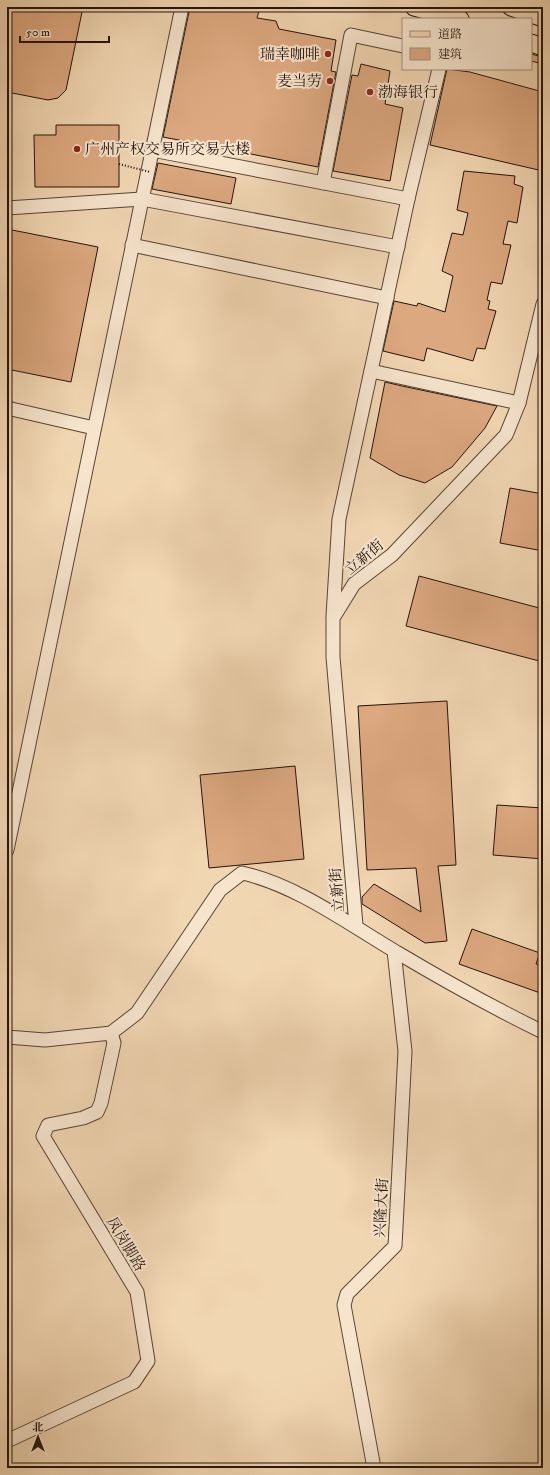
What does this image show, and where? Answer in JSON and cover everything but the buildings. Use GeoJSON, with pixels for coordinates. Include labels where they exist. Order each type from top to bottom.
{"type":"FeatureCollection","features":[{"type":"Feature","properties":{"kind":"main road"},"geometry":{"type":"LineString","coordinates":[[414,7],[454,18]]}},
{"type":"Feature","properties":{"kind":"main road"},"geometry":{"type":"LineString","coordinates":[[511,7],[543,18]]}},
{"type":"Feature","properties":{"kind":"main road"},"geometry":{"type":"LineString","coordinates":[[532,43],[543,47]]}},
{"type":"Feature","properties":{"kind":"street"},"geometry":{"type":"LineString","coordinates":[[7,850],[182,7]]}},
{"type":"Feature","properties":{"kind":"street"},"geometry":{"type":"LineString","coordinates":[[323,183],[351,35],[402,46]]}},
{"type":"Feature","properties":{"kind":"street"},"geometry":{"type":"LineString","coordinates":[[333,618],[339,519],[408,199],[439,70]]}},
{"type":"Feature","properties":{"kind":"street"},"geometry":{"type":"LineString","coordinates":[[152,150],[408,199]]}},
{"type":"Feature","properties":{"kind":"street"},"geometry":{"type":"LineString","coordinates":[[7,208],[142,200],[398,247]]}},
{"type":"Feature","properties":{"kind":"street"},"geometry":{"type":"LineString","coordinates":[[132,246],[387,298]]}},
{"type":"Feature","properties":{"kind":"street","name":"立新街"},"geometry":{"type":"LineString","coordinates":[[356,926],[333,657],[333,618],[354,584],[392,555],[506,434],[519,403],[543,304]]}},
{"type":"Feature","properties":{"kind":"street"},"geometry":{"type":"LineString","coordinates":[[371,371],[519,403]]}},
{"type":"Feature","properties":{"kind":"street"},"geometry":{"type":"LineString","coordinates":[[7,408],[94,428]]}},
{"type":"Feature","properties":{"kind":"street"},"geometry":{"type":"LineString","coordinates":[[7,1037],[45,1040],[111,1033],[137,1013],[220,890],[242,873],[265,878],[356,926],[394,951],[543,1032]]}},
{"type":"Feature","properties":{"kind":"street","name":"兴隆大街"},"geometry":{"type":"LineString","coordinates":[[374,1468],[344,1305],[347,1294],[395,1246],[405,1051],[394,951]]}},
{"type":"Feature","properties":{"kind":"street","name":"凤岗脚路"},"geometry":{"type":"LineString","coordinates":[[7,1441],[134,1382],[148,1361],[137,1292],[43,1136],[48,1125],[84,1118],[97,1112],[101,1103],[114,1043],[111,1033]]}},
{"type":"Feature","properties":{"kind":"path"},"geometry":{"type":"LineString","coordinates":[[119,164],[150,172]]}},
{"type":"Feature","properties":{"kind":"place","name":"瑞幸咖啡"},"geometry":{"type":"Point","coordinates":[328,54]}},
{"type":"Feature","properties":{"kind":"place","name":"麦当劳"},"geometry":{"type":"Point","coordinates":[330,81]}},
{"type":"Feature","properties":{"kind":"place","name":"渤海银行"},"geometry":{"type":"Point","coordinates":[370,92]}},
{"type":"Feature","properties":{"kind":"place","name":"广州产权交易所交易大楼"},"geometry":{"type":"Point","coordinates":[77,149]}}]}
